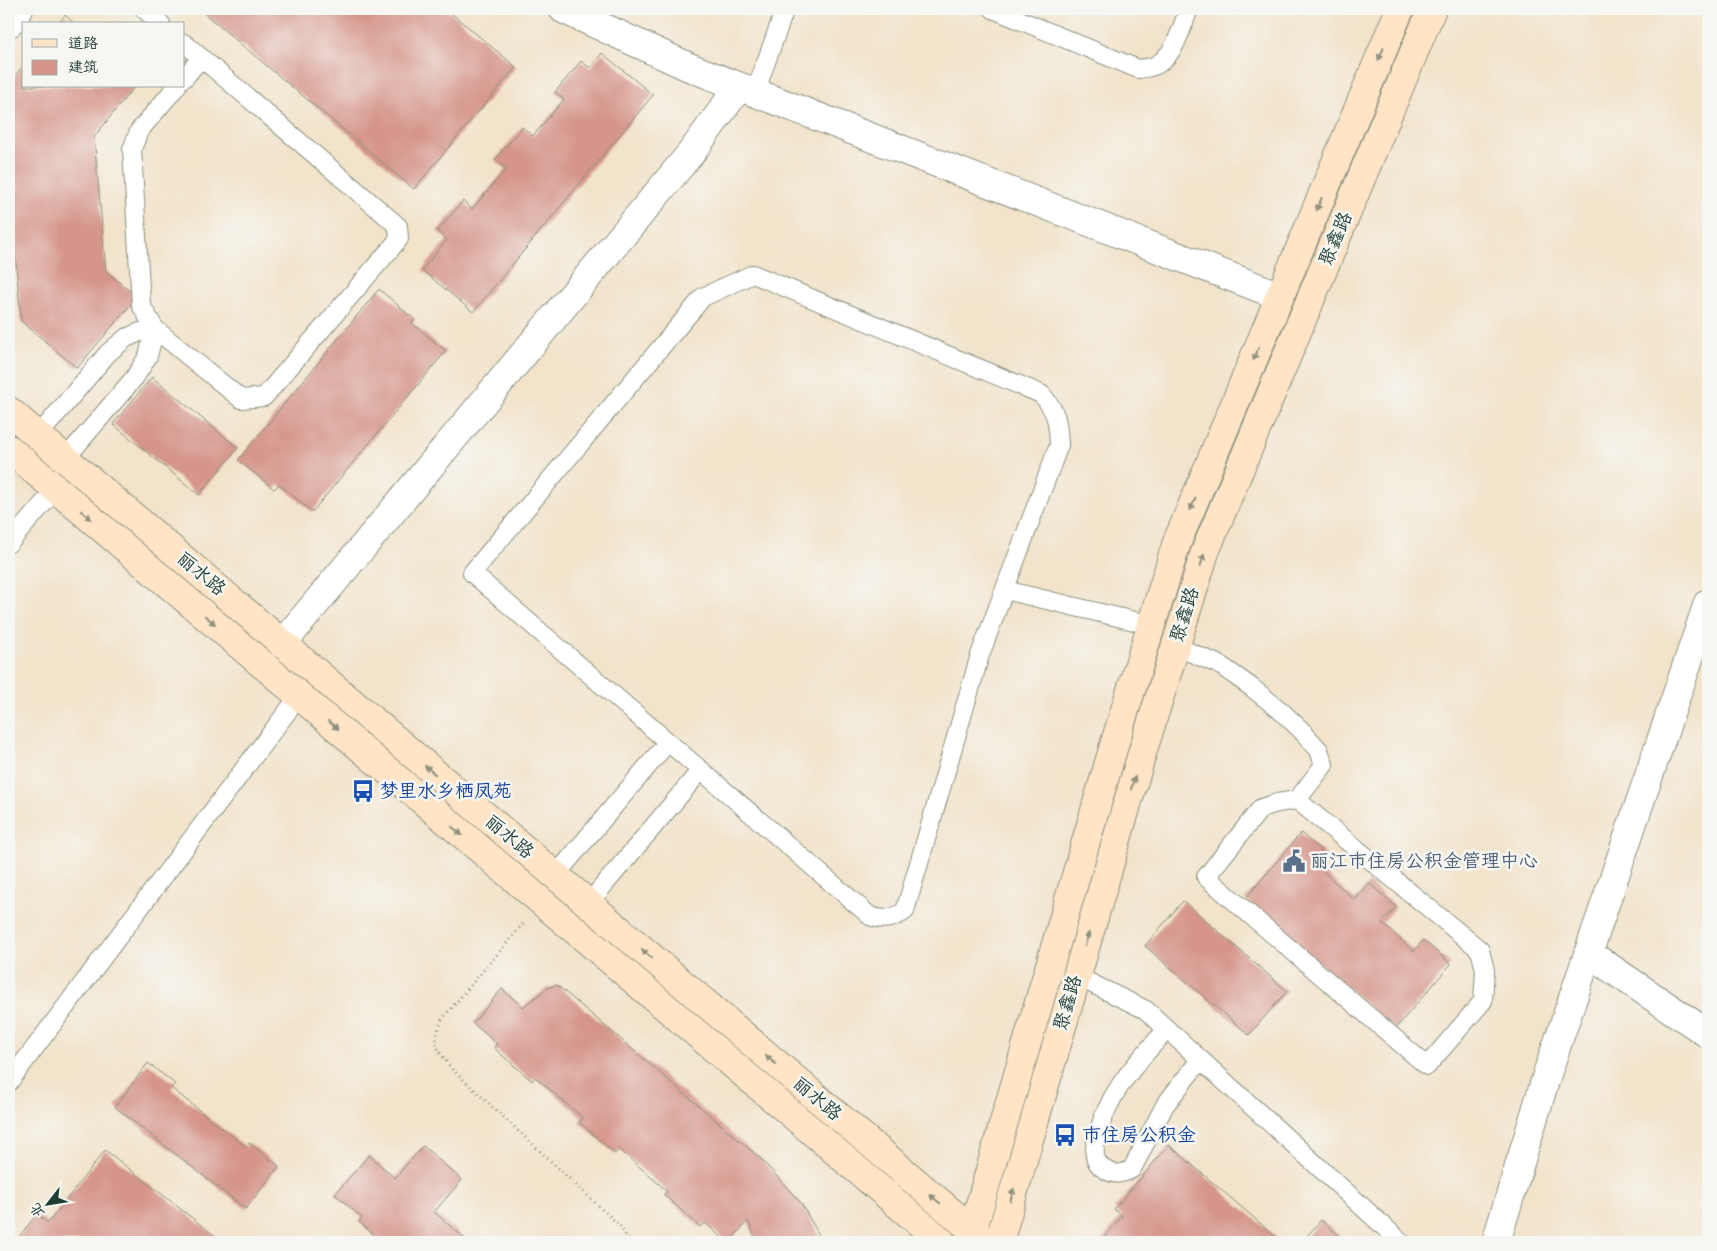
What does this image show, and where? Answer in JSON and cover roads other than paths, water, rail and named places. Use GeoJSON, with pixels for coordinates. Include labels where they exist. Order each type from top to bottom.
{"type":"FeatureCollection","features":[{"type":"Feature","properties":{"kind":"main road","name":"聚鑫路"},"geometry":{"type":"LineString","coordinates":[[976,1238],[1115,742],[1177,542],[1400,9]]}},
{"type":"Feature","properties":{"kind":"main road","name":"聚鑫路"},"geometry":{"type":"LineString","coordinates":[[999,1242],[1076,976],[1205,552],[1432,9]]}},
{"type":"Feature","properties":{"kind":"main road","name":"丽水路"},"geometry":{"type":"LineString","coordinates":[[9,411],[588,904],[976,1238]]}},
{"type":"Feature","properties":{"kind":"main road","name":"丽水路"},"geometry":{"type":"LineString","coordinates":[[9,449],[942,1242]]}},
{"type":"Feature","properties":{"kind":"street"},"geometry":{"type":"LineString","coordinates":[[9,24],[19,9]]}},
{"type":"Feature","properties":{"kind":"street"},"geometry":{"type":"LineString","coordinates":[[563,9],[689,67],[1280,296]]}},
{"type":"Feature","properties":{"kind":"street"},"geometry":{"type":"LineString","coordinates":[[282,644],[691,153],[747,90]]}},
{"type":"Feature","properties":{"kind":"street"},"geometry":{"type":"LineString","coordinates":[[1496,1242],[1548,1071],[1708,603]]}},
{"type":"Feature","properties":{"kind":"street"},"geometry":{"type":"LineString","coordinates":[[1588,953],[1708,1034]]}},
{"type":"Feature","properties":{"kind":"lane"},"geometry":{"type":"LineString","coordinates":[[144,9],[159,22]]}},
{"type":"Feature","properties":{"kind":"lane"},"geometry":{"type":"LineString","coordinates":[[747,90],[785,9]]}},
{"type":"Feature","properties":{"kind":"lane"},"geometry":{"type":"LineString","coordinates":[[993,9],[1138,69],[1154,66],[1172,49],[1189,9]]}},
{"type":"Feature","properties":{"kind":"lane"},"geometry":{"type":"LineString","coordinates":[[175,88],[139,132],[132,149],[141,305],[155,329],[241,399],[264,397],[399,239],[398,226],[185,44]]}},
{"type":"Feature","properties":{"kind":"lane"},"geometry":{"type":"LineString","coordinates":[[185,77],[201,58]]}},
{"type":"Feature","properties":{"kind":"lane"},"geometry":{"type":"LineString","coordinates":[[753,274],[1041,394],[1049,403],[1058,423],[1059,445],[1005,590],[980,655],[905,911],[896,917],[878,919],[870,916],[472,573],[703,297],[753,274]]}},
{"type":"Feature","properties":{"kind":"lane"},"geometry":{"type":"LineString","coordinates":[[38,436],[108,353],[126,338],[140,332],[155,329]]}},
{"type":"Feature","properties":{"kind":"lane"},"geometry":{"type":"LineString","coordinates":[[65,459],[135,377],[148,356],[155,329]]}},
{"type":"Feature","properties":{"kind":"lane"},"geometry":{"type":"LineString","coordinates":[[9,544],[56,489]]}},
{"type":"Feature","properties":{"kind":"lane"},"geometry":{"type":"LineString","coordinates":[[1005,590],[1151,625]]}},
{"type":"Feature","properties":{"kind":"lane"},"geometry":{"type":"LineString","coordinates":[[1176,646],[1220,665],[1252,687],[1281,711],[1319,750],[1324,765],[1297,800],[1276,803],[1261,808],[1206,877],[1427,1066],[1483,1001],[1485,970],[1480,950],[1297,800]]}},
{"type":"Feature","properties":{"kind":"lane"},"geometry":{"type":"LineString","coordinates":[[9,1082],[299,696]]}},
{"type":"Feature","properties":{"kind":"lane"},"geometry":{"type":"LineString","coordinates":[[555,876],[668,742]]}},
{"type":"Feature","properties":{"kind":"lane"},"geometry":{"type":"LineString","coordinates":[[588,904],[701,770]]}},
{"type":"Feature","properties":{"kind":"lane"},"geometry":{"type":"LineString","coordinates":[[1076,976],[1146,1010],[1401,1242]]}},
{"type":"Feature","properties":{"kind":"lane"},"geometry":{"type":"LineString","coordinates":[[1167,1029],[1122,1080],[1110,1101],[1100,1126],[1094,1152],[1096,1160],[1101,1167],[1108,1172],[1116,1174],[1125,1173],[1132,1169],[1164,1104],[1200,1060]]}},
{"type":"Feature","properties":{"kind":"place","name":"梦里水乡栖凤苑"},"geometry":{"type":"Point","coordinates":[363,791]}},
{"type":"Feature","properties":{"kind":"place","name":"丽江市住房公积金管理中心"},"geometry":{"type":"Point","coordinates":[1294,861]}},
{"type":"Feature","properties":{"kind":"place","name":"市住房公积金"},"geometry":{"type":"Point","coordinates":[1065,1135]}}]}
